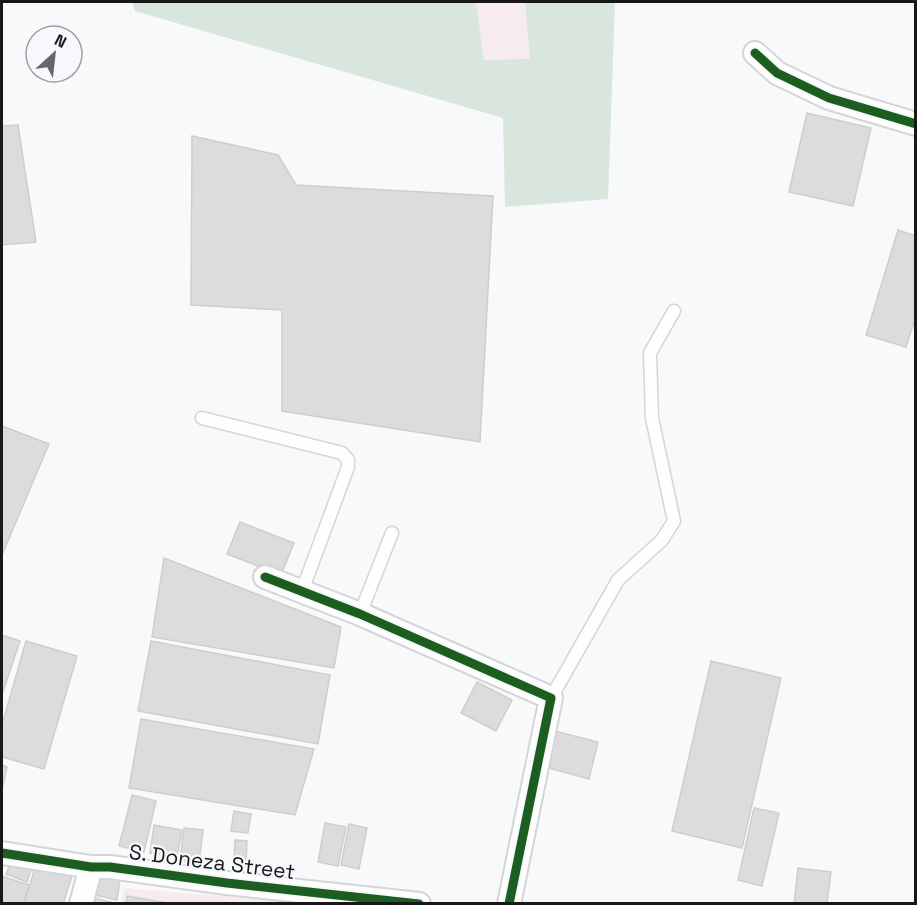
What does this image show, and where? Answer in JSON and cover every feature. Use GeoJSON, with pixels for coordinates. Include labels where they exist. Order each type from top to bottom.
{"type":"FeatureCollection","features":[{"type":"Feature","properties":{"kind":"street"},"geometry":{"type":"LineString","coordinates":[[755,53],[777,73],[829,98],[915,124]]}},
{"type":"Feature","properties":{"kind":"street"},"geometry":{"type":"LineString","coordinates":[[265,577],[360,614],[551,698],[509,903]]}},
{"type":"Feature","properties":{"kind":"street","name":"S. Doneza Street"},"geometry":{"type":"LineString","coordinates":[[2,852],[91,867],[110,867],[227,883],[419,903]]}},
{"type":"Feature","properties":{"kind":"street"},"geometry":{"type":"LineString","coordinates":[[81,903],[91,867]]}},
{"type":"Feature","properties":{"kind":"lane"},"geometry":{"type":"LineString","coordinates":[[551,698],[618,580],[662,540],[674,521],[652,418],[650,353],[674,311]]}},
{"type":"Feature","properties":{"kind":"lane"},"geometry":{"type":"LineString","coordinates":[[202,418],[342,453],[348,460],[348,467],[302,591]]}},
{"type":"Feature","properties":{"kind":"lane"},"geometry":{"type":"LineString","coordinates":[[360,614],[392,532]]}},
{"type":"Feature","properties":{"kind":"shaded area"},"geometry":{"type":"Polygon","coordinates":[[[132,2],[476,2],[484,60],[530,59],[525,2],[615,2],[608,199],[505,207],[503,118],[135,11],[132,2]]]}},
{"type":"Feature","properties":{"kind":"shaded area"},"geometry":{"type":"Polygon","coordinates":[[[476,2],[525,2],[530,60],[484,60],[476,2]]]}},
{"type":"Feature","properties":{"kind":"shaded area"},"geometry":{"type":"Polygon","coordinates":[[[124,888],[308,903],[121,904],[124,888]]]}},
{"type":"Feature","properties":{"kind":"building"},"geometry":{"type":"Polygon","coordinates":[[[807,113],[871,128],[853,206],[789,192],[807,113]]]}},
{"type":"Feature","properties":{"kind":"building"},"geometry":{"type":"Polygon","coordinates":[[[18,125],[36,242],[2,245],[2,126],[18,125]]]}},
{"type":"Feature","properties":{"kind":"building"},"geometry":{"type":"Polygon","coordinates":[[[192,136],[278,155],[296,185],[493,196],[480,442],[282,411],[282,310],[191,305],[192,136]]]}},
{"type":"Feature","properties":{"kind":"building"},"geometry":{"type":"Polygon","coordinates":[[[898,230],[916,236],[916,316],[906,347],[866,335],[898,230]]]}},
{"type":"Feature","properties":{"kind":"building"},"geometry":{"type":"Polygon","coordinates":[[[2,426],[49,444],[2,555],[2,426]]]}},
{"type":"Feature","properties":{"kind":"building"},"geometry":{"type":"Polygon","coordinates":[[[240,522],[294,543],[281,575],[227,554],[240,522]]]}},
{"type":"Feature","properties":{"kind":"building"},"geometry":{"type":"Polygon","coordinates":[[[164,558],[341,627],[334,668],[152,637],[164,558]]]}},
{"type":"Feature","properties":{"kind":"building"},"geometry":{"type":"Polygon","coordinates":[[[2,635],[20,641],[2,695],[2,635]]]}},
{"type":"Feature","properties":{"kind":"building"},"geometry":{"type":"Polygon","coordinates":[[[26,641],[77,656],[44,769],[2,757],[2,725],[26,641]]]}},
{"type":"Feature","properties":{"kind":"building"},"geometry":{"type":"Polygon","coordinates":[[[151,641],[330,675],[318,744],[138,711],[151,641]]]}},
{"type":"Feature","properties":{"kind":"building"},"geometry":{"type":"Polygon","coordinates":[[[711,661],[781,678],[742,848],[672,831],[711,661]]]}},
{"type":"Feature","properties":{"kind":"building"},"geometry":{"type":"Polygon","coordinates":[[[477,682],[512,700],[496,731],[461,713],[477,682]]]}},
{"type":"Feature","properties":{"kind":"building"},"geometry":{"type":"Polygon","coordinates":[[[141,719],[314,749],[295,815],[129,788],[141,719]]]}},
{"type":"Feature","properties":{"kind":"building"},"geometry":{"type":"Polygon","coordinates":[[[555,731],[598,742],[589,779],[545,767],[555,731]]]}},
{"type":"Feature","properties":{"kind":"building"},"geometry":{"type":"Polygon","coordinates":[[[2,765],[7,767],[2,790],[2,765]]]}},
{"type":"Feature","properties":{"kind":"building"},"geometry":{"type":"Polygon","coordinates":[[[132,795],[156,801],[144,852],[119,846],[132,795]]]}},
{"type":"Feature","properties":{"kind":"building"},"geometry":{"type":"Polygon","coordinates":[[[754,808],[779,813],[762,886],[738,880],[754,808]]]}},
{"type":"Feature","properties":{"kind":"building"},"geometry":{"type":"Polygon","coordinates":[[[234,811],[251,814],[248,833],[231,831],[234,811]]]}},
{"type":"Feature","properties":{"kind":"building"},"geometry":{"type":"Polygon","coordinates":[[[325,823],[346,827],[338,866],[318,862],[325,823]]]}},
{"type":"Feature","properties":{"kind":"building"},"geometry":{"type":"Polygon","coordinates":[[[349,824],[367,828],[359,869],[341,865],[349,824]]]}},
{"type":"Feature","properties":{"kind":"building"},"geometry":{"type":"Polygon","coordinates":[[[154,825],[182,830],[177,857],[150,853],[154,825]]]}},
{"type":"Feature","properties":{"kind":"building"},"geometry":{"type":"Polygon","coordinates":[[[184,828],[203,830],[199,863],[180,860],[184,828]]]}},
{"type":"Feature","properties":{"kind":"building"},"geometry":{"type":"Polygon","coordinates":[[[235,840],[247,841],[246,863],[234,862],[235,840]]]}},
{"type":"Feature","properties":{"kind":"building"},"geometry":{"type":"Polygon","coordinates":[[[13,858],[34,861],[27,882],[6,874],[13,858]]]}},
{"type":"Feature","properties":{"kind":"building"},"geometry":{"type":"Polygon","coordinates":[[[37,861],[73,873],[63,904],[24,904],[37,861]]]}},
{"type":"Feature","properties":{"kind":"building"},"geometry":{"type":"Polygon","coordinates":[[[798,868],[831,872],[827,904],[794,904],[798,868]]]}},
{"type":"Feature","properties":{"kind":"building"},"geometry":{"type":"Polygon","coordinates":[[[93,875],[120,880],[117,900],[90,894],[93,875]]]}},
{"type":"Feature","properties":{"kind":"building"},"geometry":{"type":"Polygon","coordinates":[[[2,876],[29,885],[23,904],[2,904],[2,876]]]}},
{"type":"Feature","properties":{"kind":"building"},"geometry":{"type":"Polygon","coordinates":[[[127,896],[173,904],[126,904],[127,896]]]}},
{"type":"Feature","properties":{"kind":"building"},"geometry":{"type":"Polygon","coordinates":[[[90,897],[115,903],[115,904],[89,904],[90,897]]]}},
{"type":"Feature","properties":{"kind":"cycle path"},"geometry":{"type":"LineString","coordinates":[[755,53],[777,73],[829,98],[916,124]]}},
{"type":"Feature","properties":{"kind":"cycle path"},"geometry":{"type":"LineString","coordinates":[[265,577],[360,614],[551,698],[509,904]]}},
{"type":"Feature","properties":{"kind":"cycle path"},"geometry":{"type":"LineString","coordinates":[[2,853],[91,867],[110,867],[227,883],[419,904]]}}]}
